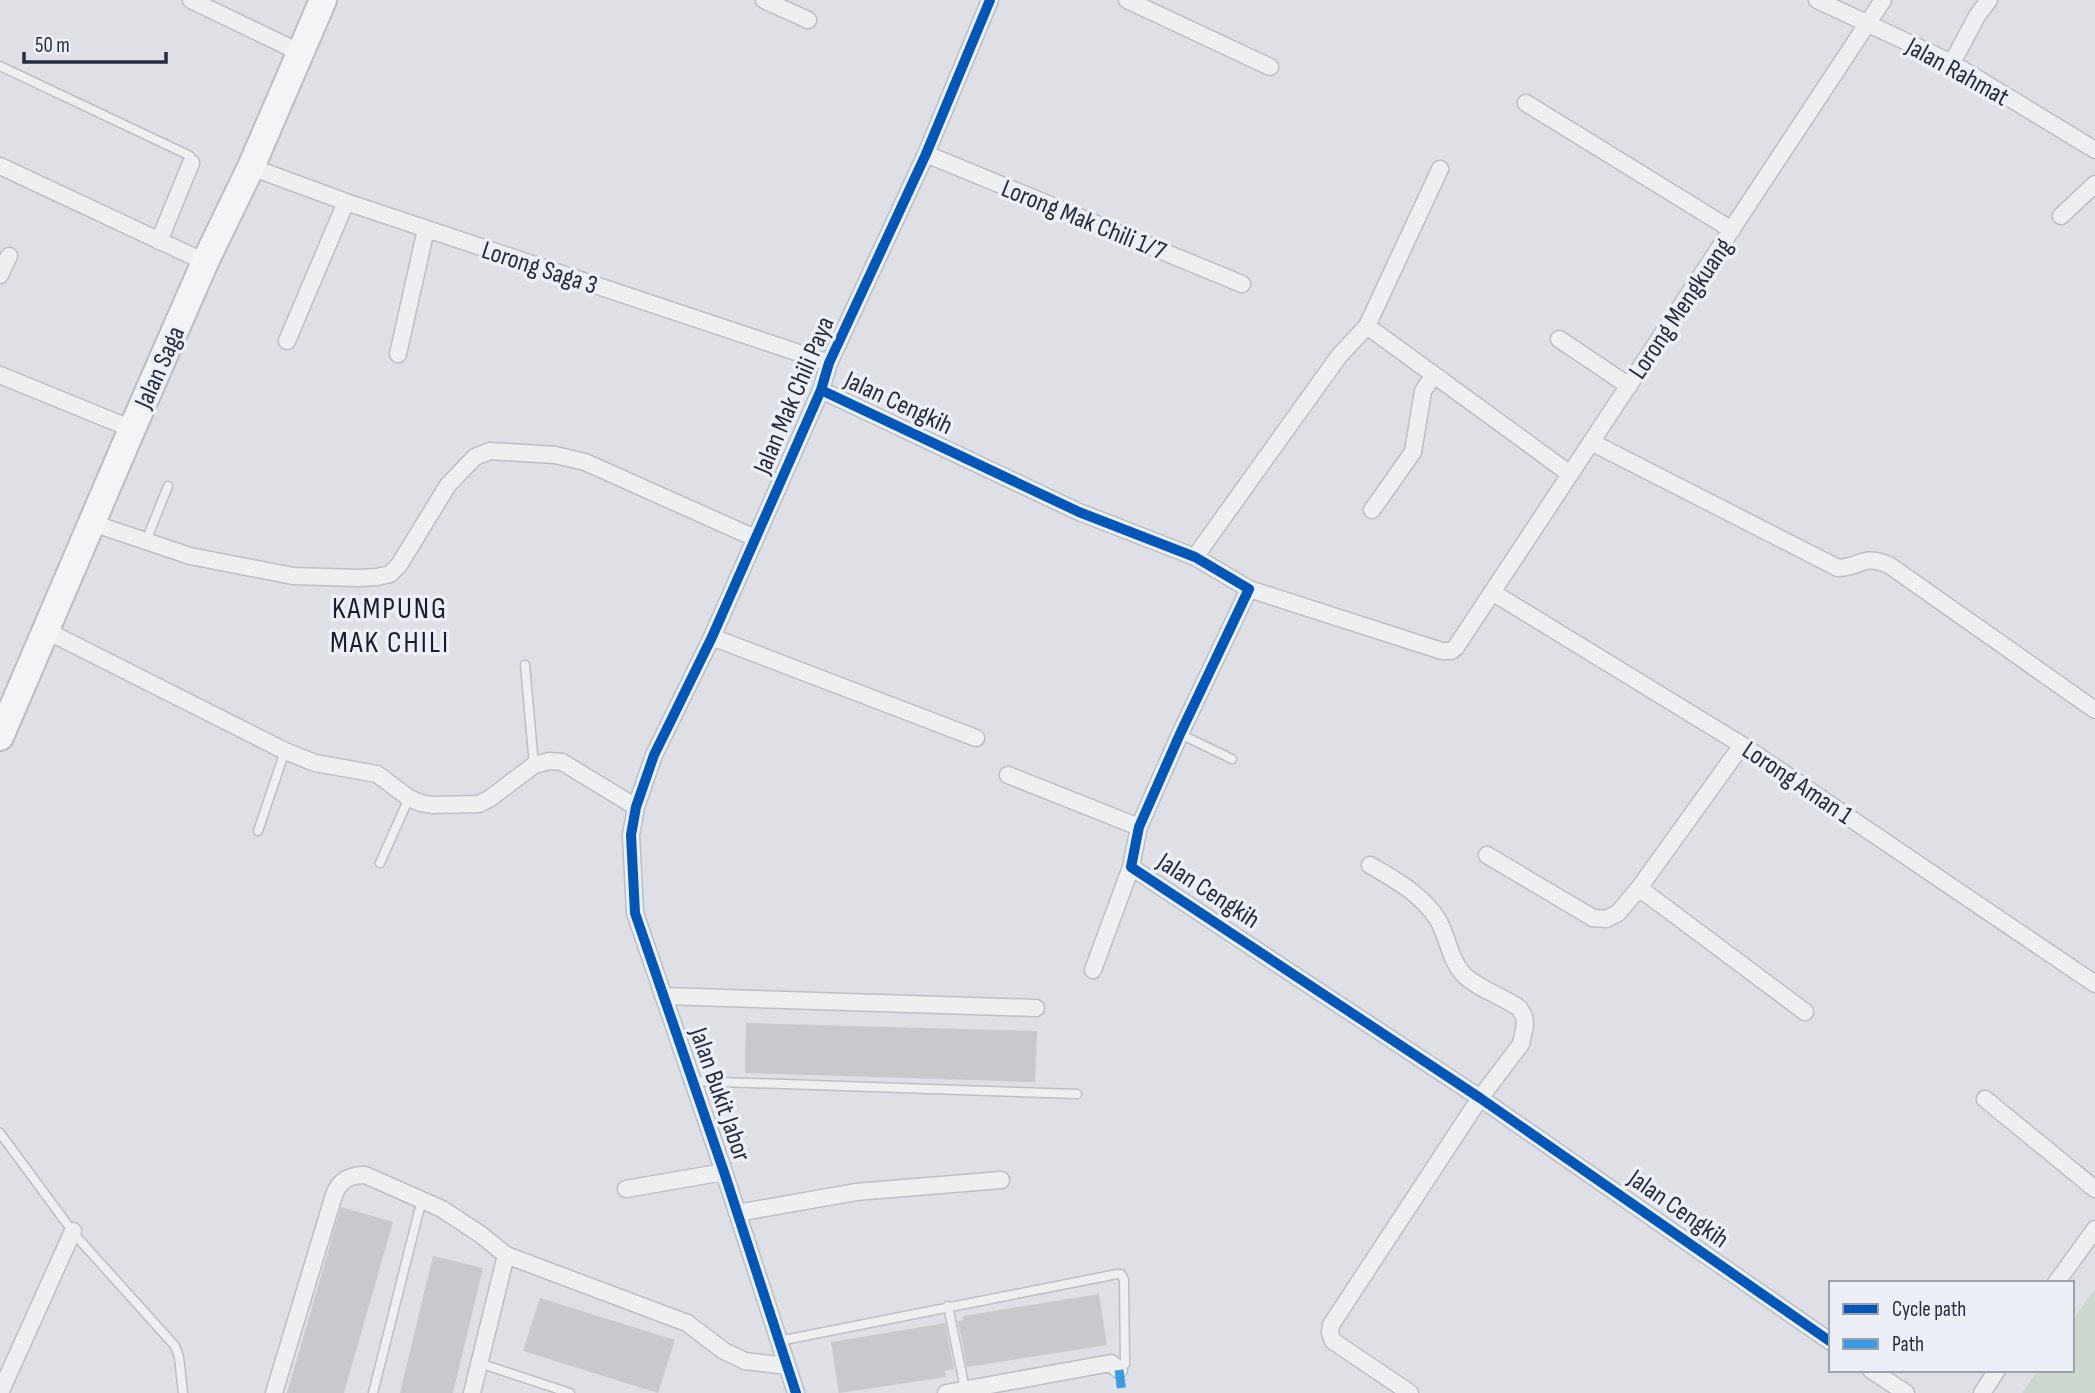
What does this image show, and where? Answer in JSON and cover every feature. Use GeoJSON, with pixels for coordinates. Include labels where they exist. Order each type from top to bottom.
{"type":"FeatureCollection","features":[{"type":"Feature","properties":{"kind":"main road","name":"Jalan Saga"},"geometry":{"type":"LineString","coordinates":[[1,731],[205,262],[251,167],[323,0]]}},
{"type":"Feature","properties":{"kind":"street"},"geometry":{"type":"LineString","coordinates":[[191,0],[299,52]]}},
{"type":"Feature","properties":{"kind":"street"},"geometry":{"type":"LineString","coordinates":[[764,0],[808,20]]}},
{"type":"Feature","properties":{"kind":"street","name":"Jalan Mak Chili Paya"},"geometry":{"type":"LineString","coordinates":[[636,807],[654,755],[712,637],[821,390],[830,363],[926,154],[990,0]]}},
{"type":"Feature","properties":{"kind":"street"},"geometry":{"type":"LineString","coordinates":[[1127,0],[1270,67]]}},
{"type":"Feature","properties":{"kind":"street","name":"Jalan Rahmat"},"geometry":{"type":"LineString","coordinates":[[1817,0],[1952,64],[2095,150]]}},
{"type":"Feature","properties":{"kind":"street","name":"Lorong Mengkuang"},"geometry":{"type":"LineString","coordinates":[[1249,589],[1442,651],[1457,648],[1883,0]]}},
{"type":"Feature","properties":{"kind":"street"},"geometry":{"type":"LineString","coordinates":[[1952,64],[1977,16],[1989,0]]}},
{"type":"Feature","properties":{"kind":"street"},"geometry":{"type":"LineString","coordinates":[[1526,103],[1732,230]]}},
{"type":"Feature","properties":{"kind":"street","name":"Lorong Mak Chili 1/7"},"geometry":{"type":"LineString","coordinates":[[926,154],[1241,284]]}},
{"type":"Feature","properties":{"kind":"street"},"geometry":{"type":"LineString","coordinates":[[159,240],[191,163]]}},
{"type":"Feature","properties":{"kind":"street"},"geometry":{"type":"LineString","coordinates":[[0,166],[205,262]]}},
{"type":"Feature","properties":{"kind":"street","name":"Lorong Saga 3"},"geometry":{"type":"LineString","coordinates":[[251,167],[346,202],[830,363]]}},
{"type":"Feature","properties":{"kind":"street"},"geometry":{"type":"LineString","coordinates":[[1195,557],[1339,356],[1367,326],[1440,169]]}},
{"type":"Feature","properties":{"kind":"street"},"geometry":{"type":"LineString","coordinates":[[2061,216],[2095,184]]}},
{"type":"Feature","properties":{"kind":"street"},"geometry":{"type":"LineString","coordinates":[[287,341],[346,202]]}},
{"type":"Feature","properties":{"kind":"street"},"geometry":{"type":"LineString","coordinates":[[398,354],[426,229]]}},
{"type":"Feature","properties":{"kind":"street"},"geometry":{"type":"LineString","coordinates":[[0,275],[9,256]]}},
{"type":"Feature","properties":{"kind":"street"},"geometry":{"type":"LineString","coordinates":[[1367,326],[1570,474]]}},
{"type":"Feature","properties":{"kind":"street"},"geometry":{"type":"LineString","coordinates":[[1559,339],[1629,386]]}},
{"type":"Feature","properties":{"kind":"street"},"geometry":{"type":"LineString","coordinates":[[0,375],[132,429]]}},
{"type":"Feature","properties":{"kind":"street"},"geometry":{"type":"LineString","coordinates":[[1372,510],[1413,452],[1423,391],[1434,375]]}},
{"type":"Feature","properties":{"kind":"street","name":"Jalan Cengkih"},"geometry":{"type":"LineString","coordinates":[[821,390],[1079,512],[1195,557],[1249,589],[1139,827],[1131,867],[1480,1098],[1829,1341]]}},
{"type":"Feature","properties":{"kind":"street"},"geometry":{"type":"LineString","coordinates":[[1591,442],[1838,568],[1850,567],[1866,560],[1888,565],[2095,710]]}},
{"type":"Feature","properties":{"kind":"street"},"geometry":{"type":"LineString","coordinates":[[92,523],[190,556],[293,576],[358,578],[390,574],[399,565],[448,485],[475,457],[490,451],[555,455],[586,462],[755,538]]}},
{"type":"Feature","properties":{"kind":"street","name":"Lorong Aman 1"},"geometry":{"type":"LineString","coordinates":[[1492,592],[1742,745],[2095,984]]}},
{"type":"Feature","properties":{"kind":"street"},"geometry":{"type":"LineString","coordinates":[[45,630],[285,751],[315,763],[377,774],[409,798],[421,803],[479,804],[534,765],[550,761],[562,762],[636,807]]}},
{"type":"Feature","properties":{"kind":"street"},"geometry":{"type":"LineString","coordinates":[[712,637],[976,738]]}},
{"type":"Feature","properties":{"kind":"street"},"geometry":{"type":"LineString","coordinates":[[1487,855],[1592,918],[1612,916],[1639,888],[1742,745]]}},
{"type":"Feature","properties":{"kind":"street"},"geometry":{"type":"LineString","coordinates":[[1008,775],[1139,827]]}},
{"type":"Feature","properties":{"kind":"street","name":"Jalan Bukit Jabor"},"geometry":{"type":"LineString","coordinates":[[636,807],[631,835],[635,913],[796,1393]]}},
{"type":"Feature","properties":{"kind":"street"},"geometry":{"type":"LineString","coordinates":[[1370,865],[1412,890],[1428,906],[1439,921],[1455,963],[1470,980],[1507,1000],[1519,1008],[1524,1016],[1521,1044],[1480,1098],[1331,1325],[1333,1341],[1410,1393]]}},
{"type":"Feature","properties":{"kind":"street"},"geometry":{"type":"LineString","coordinates":[[1093,970],[1131,867]]}},
{"type":"Feature","properties":{"kind":"street"},"geometry":{"type":"LineString","coordinates":[[1639,888],[1805,1012]]}},
{"type":"Feature","properties":{"kind":"street"},"geometry":{"type":"LineString","coordinates":[[663,996],[1036,1008]]}},
{"type":"Feature","properties":{"kind":"street"},"geometry":{"type":"LineString","coordinates":[[1984,1099],[2095,1189]]}},
{"type":"Feature","properties":{"kind":"street"},"geometry":{"type":"LineString","coordinates":[[625,1189],[724,1172]]}},
{"type":"Feature","properties":{"kind":"street"},"geometry":{"type":"LineString","coordinates":[[274,1393],[337,1186],[354,1175],[365,1175],[422,1199],[464,1222],[506,1255],[687,1323],[724,1350],[745,1361],[787,1366]]}},
{"type":"Feature","properties":{"kind":"street"},"geometry":{"type":"LineString","coordinates":[[737,1213],[856,1192],[1001,1180]]}},
{"type":"Feature","properties":{"kind":"street"},"geometry":{"type":"LineString","coordinates":[[2057,1281],[2095,1229]]}},
{"type":"Feature","properties":{"kind":"street"},"geometry":{"type":"LineString","coordinates":[[0,1393],[73,1231]]}},
{"type":"Feature","properties":{"kind":"street"},"geometry":{"type":"LineString","coordinates":[[472,1393],[506,1255]]}},
{"type":"Feature","properties":{"kind":"street"},"geometry":{"type":"LineString","coordinates":[[946,1393],[1111,1363],[1119,1370]]}},
{"type":"Feature","properties":{"kind":"street"},"geometry":{"type":"LineString","coordinates":[[1872,1372],[1884,1389],[1906,1393]]}},
{"type":"Feature","properties":{"kind":"street"},"geometry":{"type":"LineString","coordinates":[[1982,1393],[1996,1372]]}},
{"type":"Feature","properties":{"kind":"lane"},"geometry":{"type":"LineString","coordinates":[[0,66],[190,156],[191,163]]}},
{"type":"Feature","properties":{"kind":"lane"},"geometry":{"type":"LineString","coordinates":[[146,541],[168,486]]}},
{"type":"Feature","properties":{"kind":"lane"},"geometry":{"type":"LineString","coordinates":[[525,665],[534,765]]}},
{"type":"Feature","properties":{"kind":"lane"},"geometry":{"type":"LineString","coordinates":[[1180,734],[1232,759]]}},
{"type":"Feature","properties":{"kind":"lane"},"geometry":{"type":"LineString","coordinates":[[258,831],[285,751]]}},
{"type":"Feature","properties":{"kind":"lane"},"geometry":{"type":"LineString","coordinates":[[380,863],[409,798]]}},
{"type":"Feature","properties":{"kind":"lane"},"geometry":{"type":"LineString","coordinates":[[692,1081],[1077,1094]]}},
{"type":"Feature","properties":{"kind":"lane"},"geometry":{"type":"LineString","coordinates":[[0,1133],[73,1231],[175,1346],[183,1393]]}},
{"type":"Feature","properties":{"kind":"lane"},"geometry":{"type":"LineString","coordinates":[[373,1393],[422,1199]]}},
{"type":"Feature","properties":{"kind":"lane"},"geometry":{"type":"LineString","coordinates":[[779,1341],[1117,1273],[1124,1280],[1125,1364],[1119,1370]]}},
{"type":"Feature","properties":{"kind":"lane"},"geometry":{"type":"LineString","coordinates":[[948,1306],[965,1390]]}},
{"type":"Feature","properties":{"kind":"lane"},"geometry":{"type":"LineString","coordinates":[[479,1363],[570,1393]]}},
{"type":"Feature","properties":{"kind":"shaded area"},"geometry":{"type":"Polygon","coordinates":[[[2095,1288],[2095,1393],[2022,1393],[2037,1372],[2074,1372],[2074,1318],[2095,1288]]]}},
{"type":"Feature","properties":{"kind":"building"},"geometry":{"type":"Polygon","coordinates":[[[746,1023],[1037,1031],[1035,1082],[745,1073],[746,1023]]]}},
{"type":"Feature","properties":{"kind":"building"},"geometry":{"type":"Polygon","coordinates":[[[341,1207],[393,1222],[344,1393],[287,1393],[341,1207]]]}},
{"type":"Feature","properties":{"kind":"building"},"geometry":{"type":"Polygon","coordinates":[[[433,1256],[483,1268],[453,1393],[400,1393],[433,1256]]]}},
{"type":"Feature","properties":{"kind":"building"},"geometry":{"type":"Polygon","coordinates":[[[1099,1294],[1107,1345],[967,1367],[958,1321],[963,1320],[963,1316],[1099,1294]]]}},
{"type":"Feature","properties":{"kind":"building"},"geometry":{"type":"Polygon","coordinates":[[[540,1298],[675,1340],[658,1393],[523,1351],[540,1298]]]}},
{"type":"Feature","properties":{"kind":"building"},"geometry":{"type":"Polygon","coordinates":[[[945,1323],[954,1369],[945,1371],[946,1377],[839,1393],[831,1342],[945,1323]]]}},
{"type":"Feature","properties":{"kind":"marked path"},"geometry":{"type":"LineString","coordinates":[[1119,1370],[1122,1393]]}},
{"type":"Feature","properties":{"kind":"cycle path"},"geometry":{"type":"LineString","coordinates":[[796,1393],[635,913],[631,835],[636,807],[654,755],[712,637],[821,390],[829,363],[926,154],[990,0]]}},
{"type":"Feature","properties":{"kind":"cycle path"},"geometry":{"type":"LineString","coordinates":[[821,390],[1079,512],[1195,557],[1249,589],[1139,827],[1131,867],[1480,1098],[1829,1341]]}},
{"type":"Feature","properties":{"kind":"district","name":"KAMPUNG MAK CHILI"},"geometry":{"type":"Point","coordinates":[390,625]}}]}
